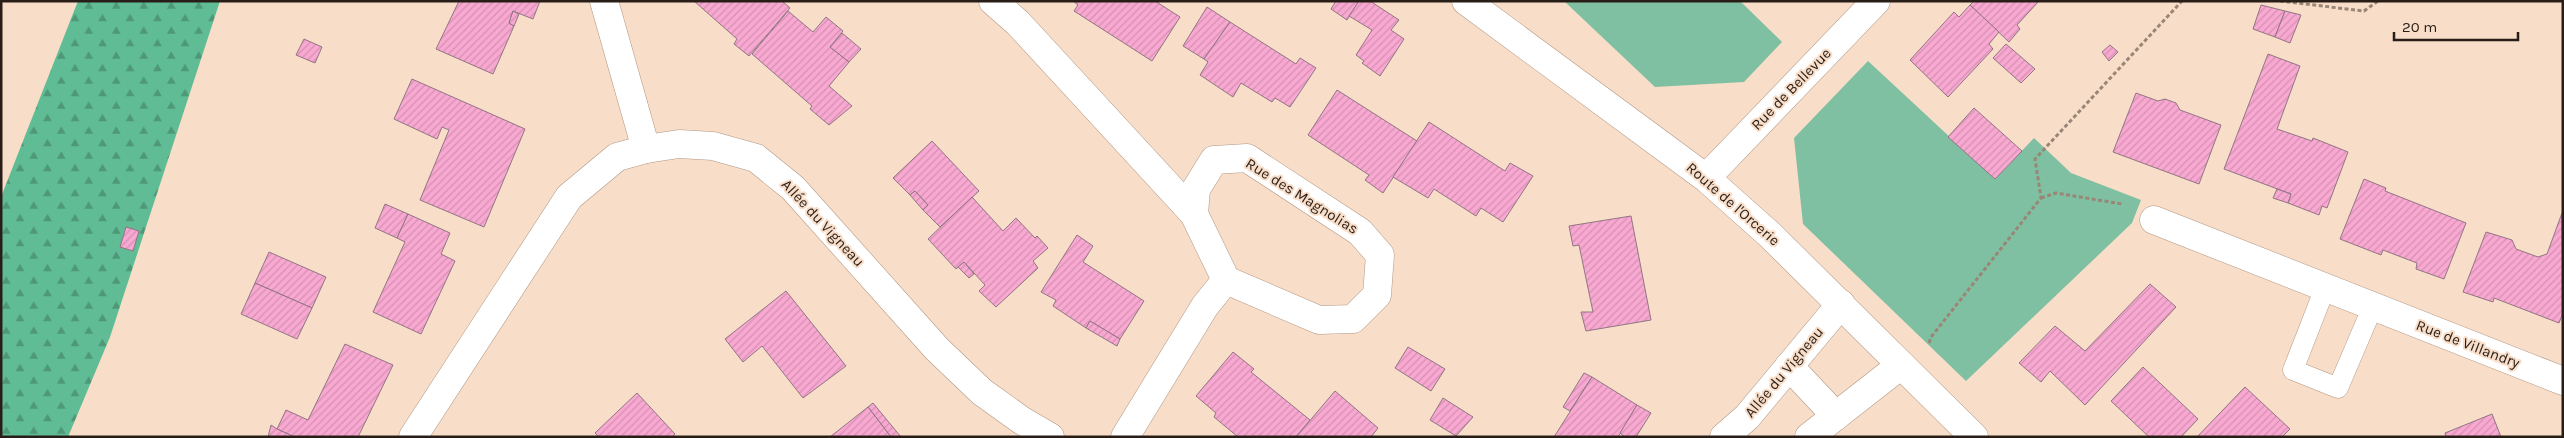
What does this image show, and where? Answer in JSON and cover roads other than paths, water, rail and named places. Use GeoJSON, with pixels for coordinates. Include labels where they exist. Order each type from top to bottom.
{"type":"FeatureCollection","features":[{"type":"Feature","properties":{"kind":"street"},"geometry":{"type":"LineString","coordinates":[[604,1],[646,149]]}},
{"type":"Feature","properties":{"kind":"street"},"geometry":{"type":"LineString","coordinates":[[993,1],[1018,24],[1194,214],[1226,280],[1205,306],[1125,437]]}},
{"type":"Feature","properties":{"kind":"street","name":"Route de l'Orcerie"},"geometry":{"type":"LineString","coordinates":[[1466,1],[1706,178],[1769,234],[1974,437]]}},
{"type":"Feature","properties":{"kind":"street","name":"Rue de Bellevue"},"geometry":{"type":"LineString","coordinates":[[1706,178],[1876,1]]}},
{"type":"Feature","properties":{"kind":"street","name":"Allée du Vigneau"},"geometry":{"type":"LineString","coordinates":[[413,437],[569,196],[617,157],[646,149],[679,144],[713,146],[756,158],[793,188],[937,349],[982,392],[1021,420],[1050,437]]}},
{"type":"Feature","properties":{"kind":"street","name":"Rue des Magnolias"},"geometry":{"type":"LineString","coordinates":[[1194,214],[1196,189],[1214,160],[1247,158],[1360,232],[1380,256],[1377,295],[1353,319],[1319,320],[1226,280]]}},
{"type":"Feature","properties":{"kind":"street","name":"Rue de Villandry"},"geometry":{"type":"LineString","coordinates":[[2154,220],[2563,381]]}},
{"type":"Feature","properties":{"kind":"street","name":"Allée du Vigneau"},"geometry":{"type":"LineString","coordinates":[[1724,437],[1747,417],[1841,304]]}},
{"type":"Feature","properties":{"kind":"street"},"geometry":{"type":"LineString","coordinates":[[1809,437],[1901,365],[1908,372]]}},
{"type":"Feature","properties":{"kind":"street"},"geometry":{"type":"LineString","coordinates":[[1789,366],[1836,416]]}},
{"type":"Feature","properties":{"kind":"lane"},"geometry":{"type":"LineString","coordinates":[[2325,288],[2293,370],[2338,388],[2372,306]]}}]}
